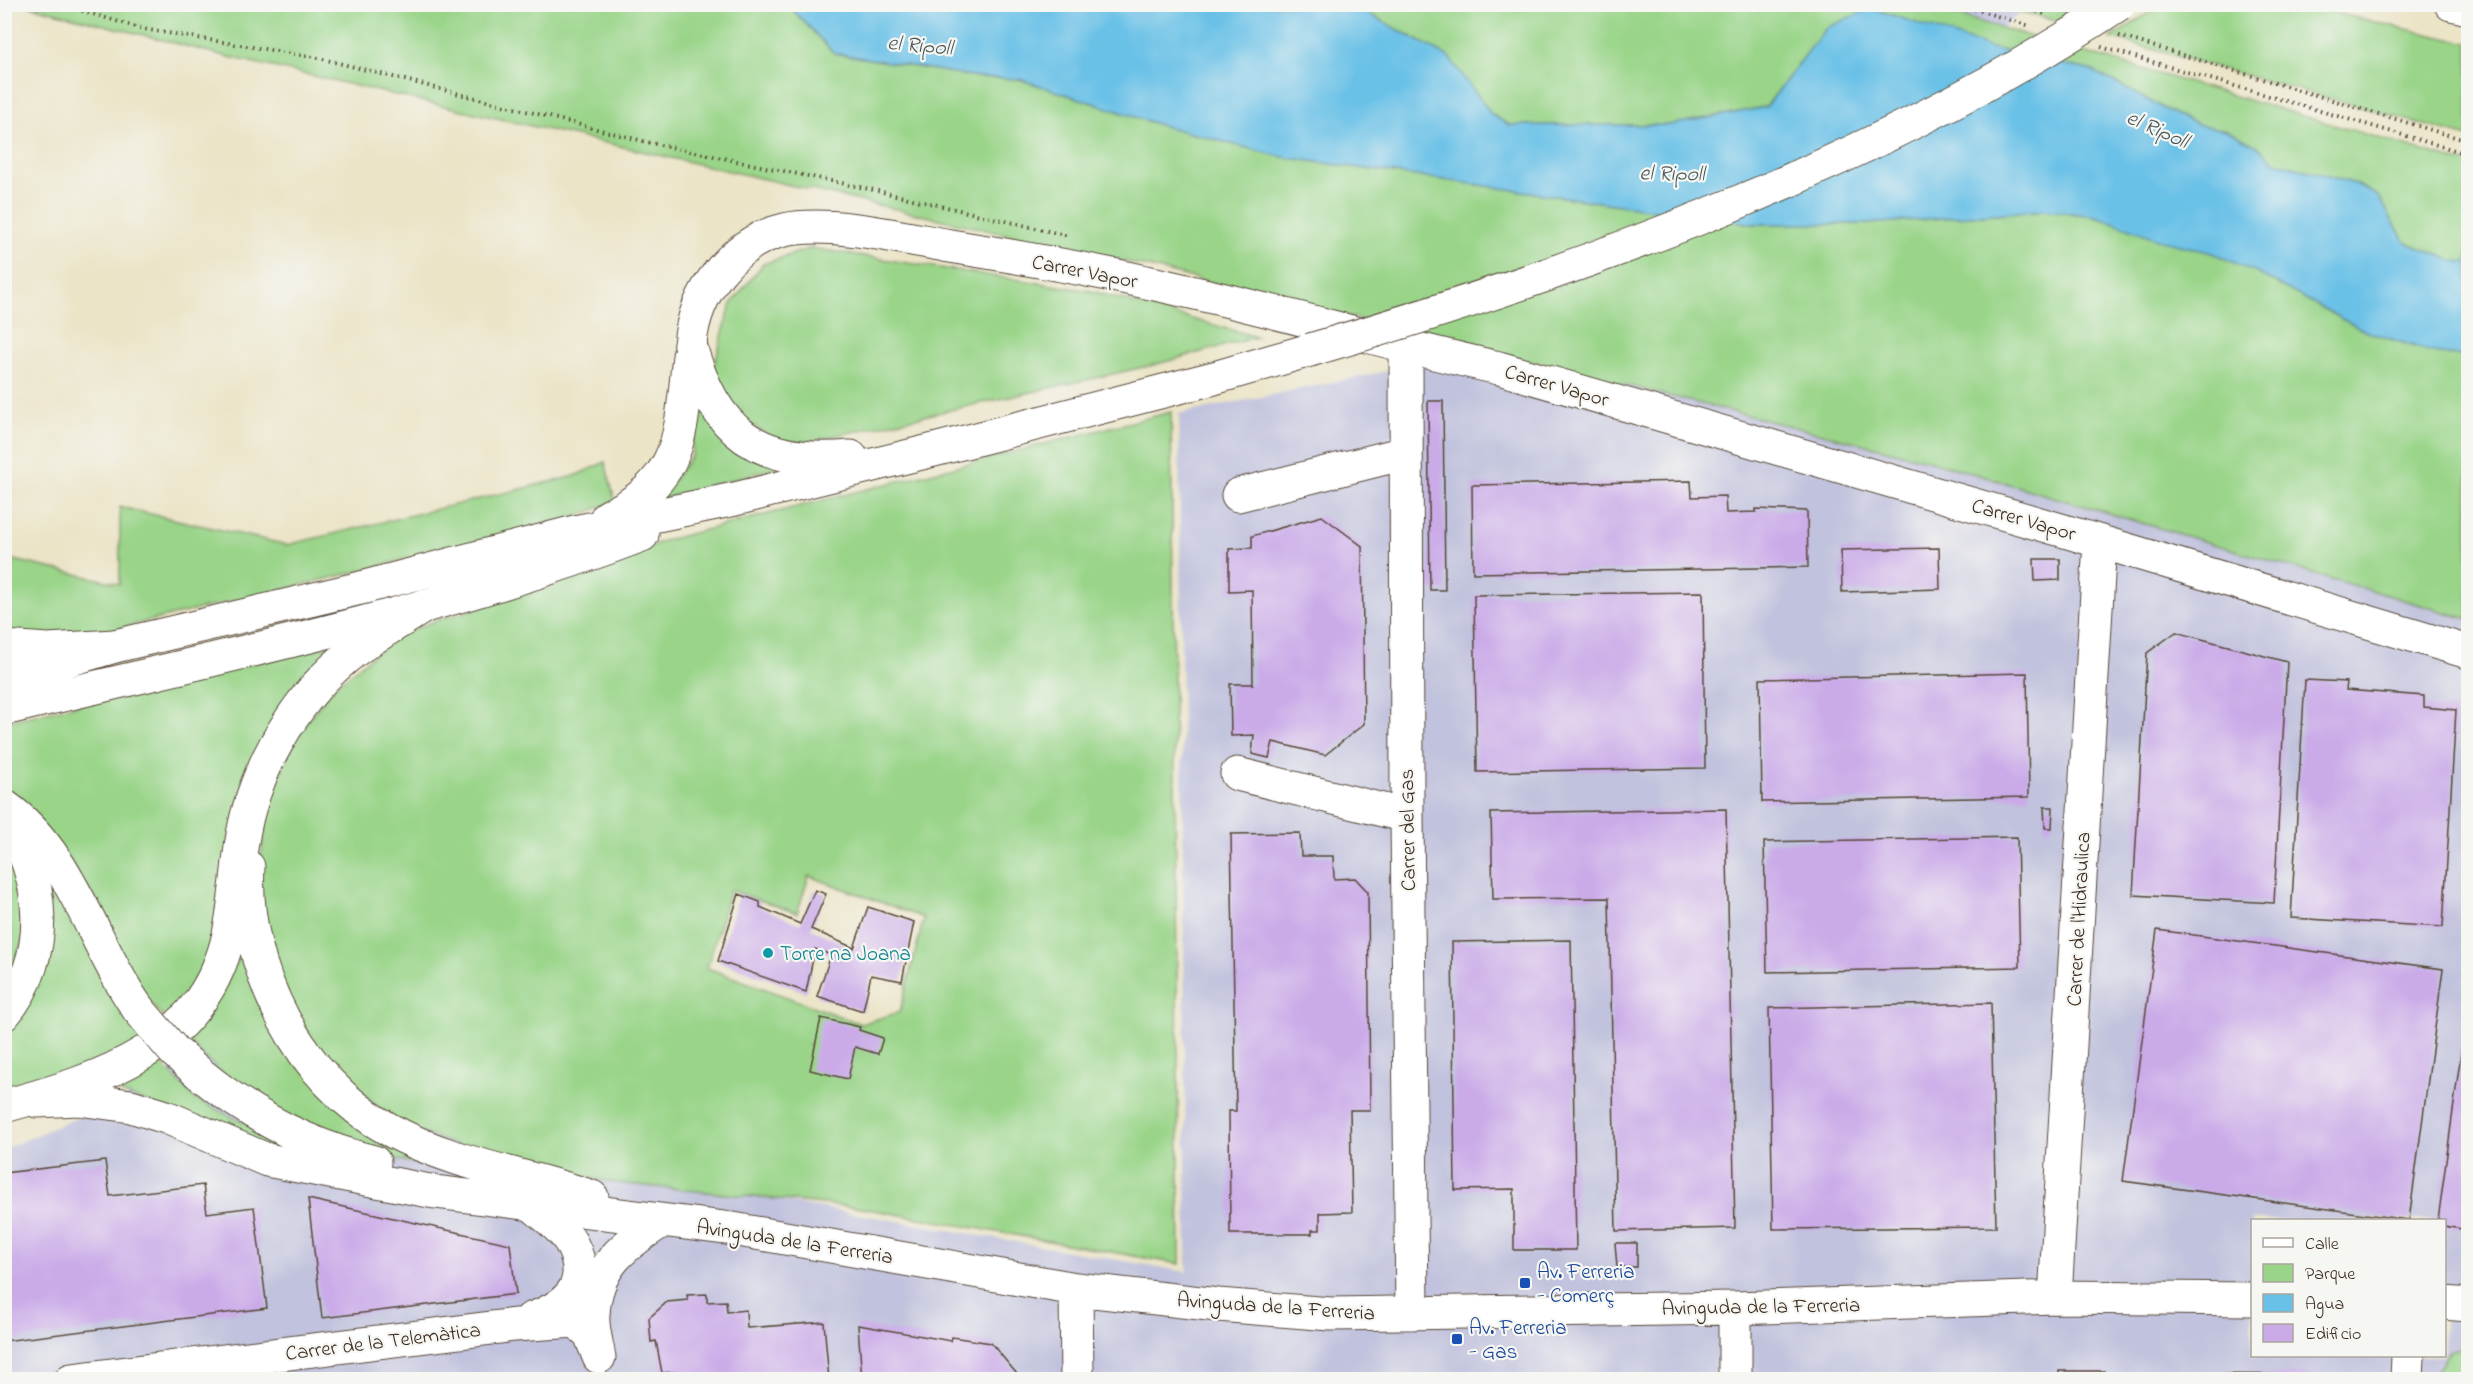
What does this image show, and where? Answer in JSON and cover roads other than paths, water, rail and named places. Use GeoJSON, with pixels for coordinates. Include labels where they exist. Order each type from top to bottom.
{"type":"FeatureCollection","features":[{"type":"Feature","properties":{"kind":"main road"},"geometry":{"type":"LineString","coordinates":[[2451,4],[2469,8]]}},
{"type":"Feature","properties":{"kind":"main road"},"geometry":{"type":"LineString","coordinates":[[4,679],[115,646],[361,588],[575,532],[735,499],[938,449],[1203,381],[1424,315],[1557,271],[1699,218],[1786,182],[1900,128],[2003,74],[2118,20]]}},
{"type":"Feature","properties":{"kind":"main road","name":"Carrer Vapor"},"geometry":{"type":"LineString","coordinates":[[575,532],[635,502],[660,478],[674,449],[680,427],[696,314],[705,293],[730,261],[763,237],[786,230],[830,229],[883,234],[1003,254],[1195,292],[1406,348],[1499,368],[2100,542],[2469,652]]}},
{"type":"Feature","properties":{"kind":"main road"},"geometry":{"type":"LineString","coordinates":[[690,345],[698,373],[717,411],[730,426],[761,447],[811,459],[938,449]]}},
{"type":"Feature","properties":{"kind":"main road","name":"Carrer del Gas"},"geometry":{"type":"LineString","coordinates":[[1406,348],[1407,816],[1412,1313]]}},
{"type":"Feature","properties":{"kind":"main road"},"geometry":{"type":"LineString","coordinates":[[1238,495],[1405,453]]}},
{"type":"Feature","properties":{"kind":"main road"},"geometry":{"type":"LineString","coordinates":[[4,709],[426,605],[583,557],[735,499]]}},
{"type":"Feature","properties":{"kind":"main road","name":"Carrer de l'Hidraulica"},"geometry":{"type":"LineString","coordinates":[[2055,1297],[2100,542]]}},
{"type":"Feature","properties":{"kind":"main road"},"geometry":{"type":"LineString","coordinates":[[9,1105],[71,1087],[124,1065],[152,1049],[176,1030],[192,1012],[214,977],[225,954],[242,838],[262,776],[285,730],[315,688],[359,647],[426,605]]}},
{"type":"Feature","properties":{"kind":"main road"},"geometry":{"type":"LineString","coordinates":[[4,647],[48,650],[115,646]]}},
{"type":"Feature","properties":{"kind":"main road"},"geometry":{"type":"LineString","coordinates":[[1237,774],[1407,816]]}},
{"type":"Feature","properties":{"kind":"main road"},"geometry":{"type":"LineString","coordinates":[[262,776],[252,819],[248,865],[253,933],[258,958],[276,1006],[289,1029],[320,1071],[339,1091],[388,1130],[457,1158],[533,1178],[662,1221]]}},
{"type":"Feature","properties":{"kind":"main road"},"geometry":{"type":"LineString","coordinates":[[4,806],[23,819],[48,849],[116,974],[140,1010],[174,1051],[199,1073],[252,1112],[316,1145],[346,1155],[437,1177],[487,1197]]}},
{"type":"Feature","properties":{"kind":"main road"},"geometry":{"type":"LineString","coordinates":[[4,817],[30,862],[38,905],[38,925],[30,966],[21,988],[4,1014]]}},
{"type":"Feature","properties":{"kind":"main road"},"geometry":{"type":"LineString","coordinates":[[9,1105],[78,1099],[131,1106],[166,1117],[267,1160],[294,1167],[435,1192],[487,1197]]}},
{"type":"Feature","properties":{"kind":"main road","name":"Avinguda de la Ferreria"},"geometry":{"type":"LineString","coordinates":[[487,1197],[733,1229],[1076,1289],[1218,1305],[1331,1314],[1735,1308],[2055,1297],[2251,1299]]}},
{"type":"Feature","properties":{"kind":"main road"},"geometry":{"type":"LineString","coordinates":[[515,1325],[551,1312],[565,1302],[576,1289],[580,1268],[571,1242],[531,1204]]}},
{"type":"Feature","properties":{"kind":"main road"},"geometry":{"type":"LineString","coordinates":[[601,1369],[592,1316],[598,1288],[606,1269],[628,1242],[662,1221]]}},
{"type":"Feature","properties":{"kind":"main road"},"geometry":{"type":"LineString","coordinates":[[1076,1289],[1077,1380]]}},
{"type":"Feature","properties":{"kind":"main road"},"geometry":{"type":"LineString","coordinates":[[2446,1303],[2469,1305]]}},
{"type":"Feature","properties":{"kind":"main road"},"geometry":{"type":"LineString","coordinates":[[1735,1308],[1735,1380]]}},
{"type":"Feature","properties":{"kind":"main road"},"geometry":{"type":"LineString","coordinates":[[515,1325],[576,1321],[590,1334],[601,1369]]}},
{"type":"Feature","properties":{"kind":"main road","name":"Carrer de la Telemàtica"},"geometry":{"type":"LineString","coordinates":[[71,1380],[250,1369],[515,1325]]}},
{"type":"Feature","properties":{"kind":"main road"},"geometry":{"type":"LineString","coordinates":[[2407,1380],[2408,1357]]}},
{"type":"Feature","properties":{"kind":"water","name":"el Ripoll"},"geometry":{"type":"Polygon","coordinates":[[[788,5],[1352,5],[1449,57],[1492,115],[1509,125],[1669,125],[1766,107],[1826,28],[1871,8],[1995,49],[2093,71],[2172,113],[2200,125],[2226,130],[2257,146],[2274,161],[2356,184],[2378,196],[2405,242],[2454,261],[2468,262],[2468,356],[2439,354],[2365,331],[2257,273],[2213,253],[2163,241],[2096,216],[2045,210],[1867,224],[1754,224],[1282,157],[1160,125],[1019,79],[977,77],[834,53],[788,5]]]}},
{"type":"Feature","properties":{"kind":"place","name":"Torre na Joana"},"geometry":{"type":"Point","coordinates":[768,953]}},
{"type":"Feature","properties":{"kind":"place","name":"Av. Ferreria - Comerç"},"geometry":{"type":"Point","coordinates":[1525,1283]}},
{"type":"Feature","properties":{"kind":"place","name":"Av. Ferreria - Gas"},"geometry":{"type":"Point","coordinates":[1457,1339]}}]}
